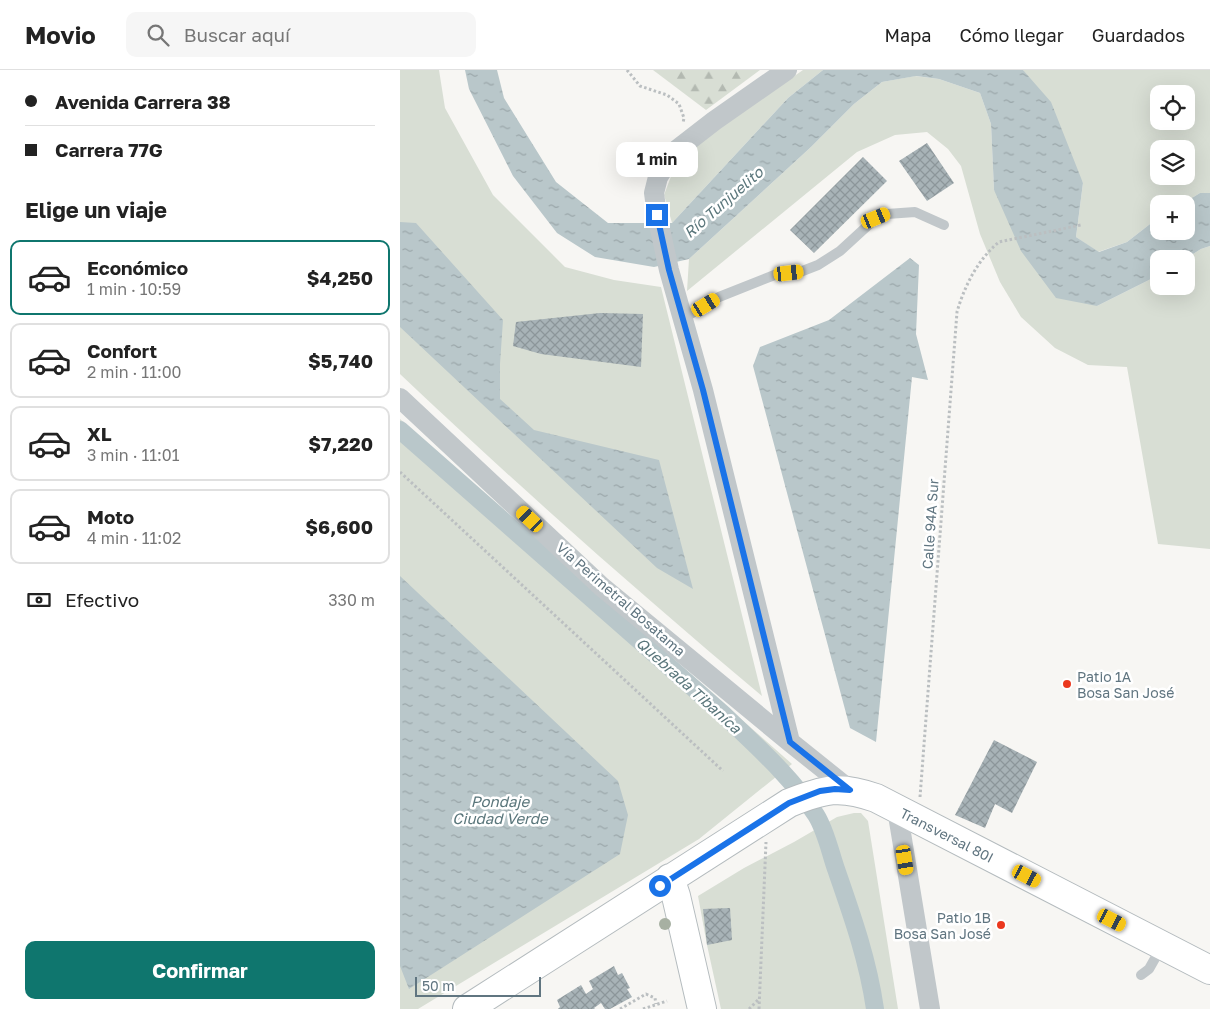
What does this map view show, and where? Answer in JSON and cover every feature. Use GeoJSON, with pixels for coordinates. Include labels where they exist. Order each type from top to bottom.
{"type":"FeatureCollection","features":[{"type":"Feature","properties":{"kind":"main road","name":"Transversal 80I"},"geometry":{"type":"LineString","coordinates":[[790,804],[835,789],[850,790],[876,798],[1210,970]]}},
{"type":"Feature","properties":{"kind":"main road"},"geometry":{"type":"LineString","coordinates":[[467,1009],[670,878],[790,804]]}},
{"type":"Feature","properties":{"kind":"main road"},"geometry":{"type":"LineString","coordinates":[[670,878],[702,1009]]}},
{"type":"Feature","properties":{"kind":"street"},"geometry":{"type":"LineString","coordinates":[[787,70],[714,121],[674,152],[658,177],[654,193],[669,270],[684,318],[790,742]]}},
{"type":"Feature","properties":{"kind":"street","name":"Vía Perimetral Bosatama"},"geometry":{"type":"LineString","coordinates":[[400,398],[602,587],[850,790]]}},
{"type":"Feature","properties":{"kind":"street"},"geometry":{"type":"LineString","coordinates":[[908,815],[930,1009]]}},
{"type":"Feature","properties":{"kind":"lane"},"geometry":{"type":"LineString","coordinates":[[684,318],[727,294],[777,274],[800,272],[818,265],[840,252],[876,218],[886,214],[915,212],[944,225]]}},
{"type":"Feature","properties":{"kind":"lane"},"geometry":{"type":"LineString","coordinates":[[1141,975],[1149,969],[1162,946]]}},
{"type":"Feature","properties":{"kind":"path"},"geometry":{"type":"LineString","coordinates":[[627,70],[640,86],[667,95],[679,104],[684,118],[674,152]]}},
{"type":"Feature","properties":{"kind":"path","name":"Calle 94A Sur"},"geometry":{"type":"LineString","coordinates":[[908,815],[957,312],[963,292],[990,249],[999,242],[1081,225]]}},
{"type":"Feature","properties":{"kind":"path"},"geometry":{"type":"LineString","coordinates":[[400,472],[723,772]]}},
{"type":"Feature","properties":{"kind":"path"},"geometry":{"type":"LineString","coordinates":[[759,1009],[790,804]]}},
{"type":"Feature","properties":{"kind":"path"},"geometry":{"type":"LineString","coordinates":[[620,1009],[646,994],[655,998],[656,1004]]}},
{"type":"Feature","properties":{"kind":"path"},"geometry":{"type":"LineString","coordinates":[[749,1009],[759,1000]]}},
{"type":"Feature","properties":{"kind":"path"},"geometry":{"type":"LineString","coordinates":[[644,1009],[667,1001]]}},
{"type":"Feature","properties":{"kind":"green space"},"geometry":{"type":"Polygon","coordinates":[[[400,70],[439,70],[445,108],[493,195],[565,267],[614,280],[661,287],[762,696],[578,538],[400,374],[400,70]]]}},
{"type":"Feature","properties":{"kind":"green space"},"geometry":{"type":"Polygon","coordinates":[[[653,70],[760,70],[706,110],[653,70]]]}},
{"type":"Feature","properties":{"kind":"green space"},"geometry":{"type":"Polygon","coordinates":[[[803,70],[823,70],[788,98],[672,223],[664,195],[676,163],[710,135],[803,70]]]}},
{"type":"Feature","properties":{"kind":"green space"},"geometry":{"type":"Polygon","coordinates":[[[1023,70],[1210,70],[1210,193],[1200,193],[1195,196],[1150,195],[1150,224],[1127,242],[1098,252],[1076,237],[1083,183],[1023,70]]]}},
{"type":"Feature","properties":{"kind":"green space"},"geometry":{"type":"Polygon","coordinates":[[[915,76],[939,79],[980,93],[991,124],[994,190],[1097,306],[1150,280],[1150,295],[1195,295],[1195,253],[1210,246],[1210,549],[1158,544],[1127,367],[1088,365],[1055,348],[1021,317],[1000,282],[980,234],[961,166],[948,149],[927,132],[895,135],[857,152],[687,291],[689,259],[811,147],[854,104],[882,82],[915,76]]]}},
{"type":"Feature","properties":{"kind":"green space"},"geometry":{"type":"Polygon","coordinates":[[[400,419],[792,764],[699,839],[418,1009],[400,1009],[400,419]]]}},
{"type":"Feature","properties":{"kind":"green space"},"geometry":{"type":"Polygon","coordinates":[[[861,813],[868,821],[898,1009],[721,1009],[698,896],[744,868],[837,817],[861,813]]]}},
{"type":"Feature","properties":{"kind":"water","name":"Río Tunjuelito"},"geometry":{"type":"Polygon","coordinates":[[[465,70],[497,70],[504,98],[556,182],[608,223],[672,223],[788,98],[823,70],[1023,70],[1051,102],[1083,183],[1076,237],[1099,252],[1127,242],[1150,224],[1150,240],[1195,240],[1195,196],[1200,193],[1210,193],[1210,246],[1195,253],[1195,250],[1150,250],[1150,280],[1097,306],[1056,298],[1021,251],[994,190],[991,124],[980,93],[939,79],[916,76],[882,82],[854,104],[811,147],[689,259],[654,267],[595,257],[557,233],[513,176],[469,89],[465,70]]]}},
{"type":"Feature","properties":{"kind":"water"},"geometry":{"type":"Polygon","coordinates":[[[400,222],[416,223],[503,320],[500,399],[534,430],[659,460],[693,589],[657,568],[400,327],[400,222]]]}},
{"type":"Feature","properties":{"kind":"water"},"geometry":{"type":"Polygon","coordinates":[[[910,258],[919,265],[916,334],[928,380],[912,377],[876,742],[850,728],[753,366],[760,347],[829,320],[910,258]]]}},
{"type":"Feature","properties":{"kind":"water","name":"Pondaje Ciudad Verde"},"geometry":{"type":"Polygon","coordinates":[[[400,576],[618,781],[628,815],[620,854],[409,989],[400,966],[400,576]]]}},
{"type":"Feature","properties":{"kind":"building"},"geometry":{"type":"Polygon","coordinates":[[[927,143],[954,183],[927,201],[899,161],[927,143]]]}},
{"type":"Feature","properties":{"kind":"building"},"geometry":{"type":"Polygon","coordinates":[[[863,157],[887,181],[814,253],[790,230],[863,157]]]}},
{"type":"Feature","properties":{"kind":"building"},"geometry":{"type":"Polygon","coordinates":[[[600,313],[643,314],[641,367],[541,354],[513,346],[516,322],[600,313]]]}},
{"type":"Feature","properties":{"kind":"building"},"geometry":{"type":"Polygon","coordinates":[[[994,740],[1037,762],[1012,813],[995,804],[985,828],[955,815],[994,740]]]}},
{"type":"Feature","properties":{"kind":"building"},"geometry":{"type":"Polygon","coordinates":[[[730,908],[732,940],[707,945],[703,909],[730,908]]]}},
{"type":"Feature","properties":{"kind":"building"},"geometry":{"type":"Polygon","coordinates":[[[614,966],[618,975],[622,973],[630,988],[627,989],[632,997],[610,1009],[605,1009],[601,1003],[595,1009],[558,1009],[560,1007],[557,1000],[581,985],[586,994],[593,989],[589,981],[614,966]]]}},
{"type":"Feature","properties":{"kind":"waterway","name":"Quebrada Tibaníca"},"geometry":{"type":"LineString","coordinates":[[400,430],[723,714],[796,787],[816,815],[825,835],[859,938],[875,1009]]}},
{"type":"Feature","properties":{"kind":"place","name":"Patio 1A Bosa San José"},"geometry":{"type":"Point","coordinates":[1067,684]}},
{"type":"Feature","properties":{"kind":"place","name":"Patio 1B Bosa San José"},"geometry":{"type":"Point","coordinates":[1001,925]}},
{"type":"Feature","properties":{"kind":"route"},"geometry":{"type":"LineString","coordinates":[[657,215],[669,270],[703,390],[790,742],[850,790],[820,791],[789,803],[660,886]]}}]}
